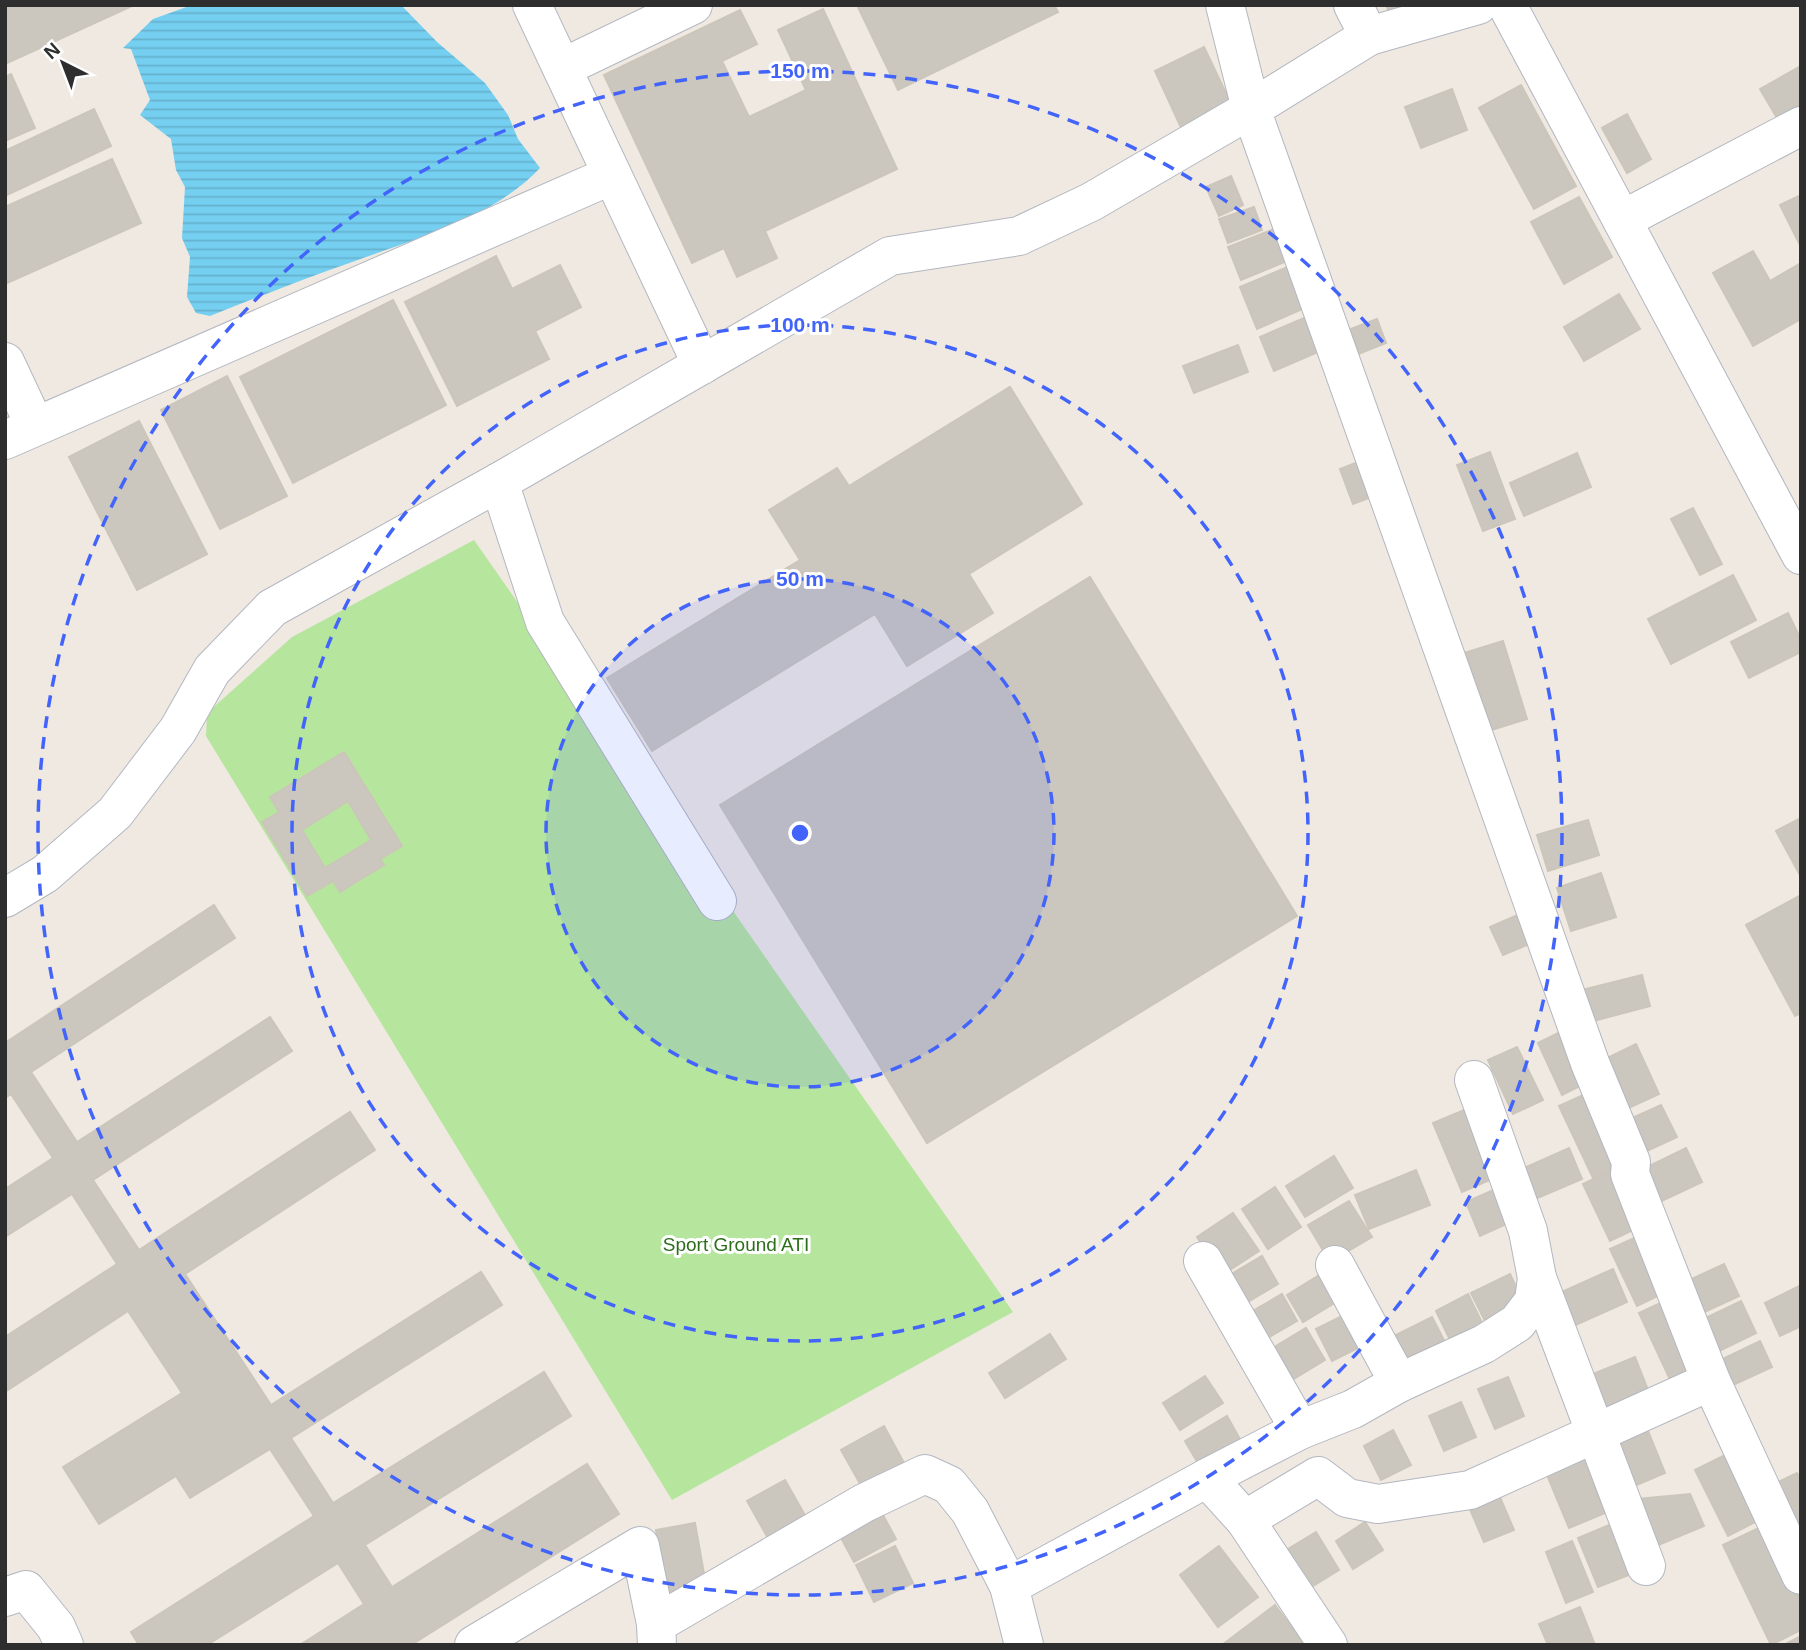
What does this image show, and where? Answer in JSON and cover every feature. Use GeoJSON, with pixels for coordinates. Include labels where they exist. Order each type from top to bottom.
{"type":"FeatureCollection","features":[{"type":"Feature","properties":{"kind":"street"},"geometry":{"type":"LineString","coordinates":[[533,5],[702,365]]}},
{"type":"Feature","properties":{"kind":"street"},"geometry":{"type":"LineString","coordinates":[[562,68],[693,5]]}},
{"type":"Feature","properties":{"kind":"street"},"geometry":{"type":"LineString","coordinates":[[1225,5],[1251,109],[1581,1037],[1631,1162],[1630,1174],[1711,1381],[1801,1575]]}},
{"type":"Feature","properties":{"kind":"street"},"geometry":{"type":"LineString","coordinates":[[5,898],[45,874],[115,813],[178,730],[212,670],[272,608],[499,482],[890,256],[1019,236],[1091,202],[1251,109],[1361,21],[1479,5]]}},
{"type":"Feature","properties":{"kind":"street"},"geometry":{"type":"LineString","coordinates":[[1507,5],[1622,220],[1787,499],[1801,555]]}},
{"type":"Feature","properties":{"kind":"street"},"geometry":{"type":"LineString","coordinates":[[1622,220],[1801,126]]}},
{"type":"Feature","properties":{"kind":"street"},"geometry":{"type":"LineString","coordinates":[[5,362],[20,433],[612,175]]}},
{"type":"Feature","properties":{"kind":"street"},"geometry":{"type":"LineString","coordinates":[[499,482],[545,622],[717,901]]}},
{"type":"Feature","properties":{"kind":"street"},"geometry":{"type":"LineString","coordinates":[[1474,1080],[1528,1231],[1537,1278],[1646,1566]]}},
{"type":"Feature","properties":{"kind":"street"},"geometry":{"type":"LineString","coordinates":[[1203,1261],[1300,1430]]}},
{"type":"Feature","properties":{"kind":"street"},"geometry":{"type":"LineString","coordinates":[[1335,1265],[1399,1383]]}},
{"type":"Feature","properties":{"kind":"street"},"geometry":{"type":"LineString","coordinates":[[1009,1586],[1300,1430],[1353,1409],[1399,1383],[1485,1344],[1517,1323],[1534,1301],[1537,1278]]}},
{"type":"Feature","properties":{"kind":"street"},"geometry":{"type":"LineString","coordinates":[[1245,1520],[1318,1476],[1347,1497],[1378,1504],[1470,1490],[1711,1381]]}},
{"type":"Feature","properties":{"kind":"street"},"geometry":{"type":"LineString","coordinates":[[474,1645],[640,1546],[656,1634],[864,1503],[925,1474],[949,1485],[970,1511],[1009,1586],[1024,1645]]}},
{"type":"Feature","properties":{"kind":"street"},"geometry":{"type":"LineString","coordinates":[[1207,1478],[1245,1520],[1328,1645]]}},
{"type":"Feature","properties":{"kind":"street"},"geometry":{"type":"LineString","coordinates":[[5,1597],[26,1590],[56,1627],[64,1645]]}},
{"type":"Feature","properties":{"kind":"green space","name":"Sport Ground ATI"},"geometry":{"type":"Polygon","coordinates":[[[474,540],[1013,1312],[672,1500],[206,736],[207,713],[292,637],[474,540]]]}},
{"type":"Feature","properties":{"kind":"water"},"geometry":{"type":"Polygon","coordinates":[[[192,5],[401,5],[437,42],[485,83],[508,115],[518,139],[540,168],[501,200],[453,224],[210,316],[196,313],[187,297],[190,257],[182,238],[185,187],[176,170],[171,139],[140,115],[150,100],[131,49],[123,48],[153,19],[192,5]]]}},
{"type":"Feature","properties":{"kind":"building"},"geometry":{"type":"Polygon","coordinates":[[[5,5],[134,5],[5,64],[5,5]]]}},
{"type":"Feature","properties":{"kind":"building"},"geometry":{"type":"Polygon","coordinates":[[[857,5],[1054,5],[1058,12],[898,90],[857,5]]]}},
{"type":"Feature","properties":{"kind":"building"},"geometry":{"type":"Polygon","coordinates":[[[1386,5],[1406,5],[1390,14],[1386,5]]]}},
{"type":"Feature","properties":{"kind":"building"},"geometry":{"type":"Polygon","coordinates":[[[823,9],[897,169],[765,231],[777,258],[737,277],[724,248],[692,263],[604,75],[740,10],[757,44],[722,61],[749,117],[806,90],[778,30],[823,9]]]}},
{"type":"Feature","properties":{"kind":"building"},"geometry":{"type":"Polygon","coordinates":[[[1204,47],[1233,108],[1183,132],[1155,71],[1204,47]]]}},
{"type":"Feature","properties":{"kind":"building"},"geometry":{"type":"Polygon","coordinates":[[[1801,66],[1801,105],[1777,118],[1760,89],[1801,66]]]}},
{"type":"Feature","properties":{"kind":"building"},"geometry":{"type":"Polygon","coordinates":[[[11,74],[35,128],[5,141],[5,77],[11,74]]]}},
{"type":"Feature","properties":{"kind":"building"},"geometry":{"type":"Polygon","coordinates":[[[1521,85],[1576,186],[1534,209],[1479,108],[1521,85]]]}},
{"type":"Feature","properties":{"kind":"building"},"geometry":{"type":"Polygon","coordinates":[[[1452,89],[1467,130],[1421,148],[1405,107],[1452,89]]]}},
{"type":"Feature","properties":{"kind":"building"},"geometry":{"type":"Polygon","coordinates":[[[94,109],[111,146],[5,196],[5,151],[94,109]]]}},
{"type":"Feature","properties":{"kind":"building"},"geometry":{"type":"Polygon","coordinates":[[[1627,114],[1651,159],[1627,173],[1602,128],[1627,114]]]}},
{"type":"Feature","properties":{"kind":"building"},"geometry":{"type":"Polygon","coordinates":[[[112,159],[141,223],[5,284],[5,207],[112,159]]]}},
{"type":"Feature","properties":{"kind":"building"},"geometry":{"type":"Polygon","coordinates":[[[1231,176],[1243,205],[1219,216],[1206,187],[1231,176]]]}},
{"type":"Feature","properties":{"kind":"building"},"geometry":{"type":"Polygon","coordinates":[[[1801,195],[1801,247],[1780,205],[1801,195]]]}},
{"type":"Feature","properties":{"kind":"building"},"geometry":{"type":"Polygon","coordinates":[[[1579,197],[1612,257],[1564,284],[1531,222],[1579,197]]]}},
{"type":"Feature","properties":{"kind":"building"},"geometry":{"type":"Polygon","coordinates":[[[1254,207],[1262,230],[1228,243],[1219,219],[1254,207]]]}},
{"type":"Feature","properties":{"kind":"building"},"geometry":{"type":"Polygon","coordinates":[[[1274,229],[1287,261],[1241,280],[1228,247],[1274,229]]]}},
{"type":"Feature","properties":{"kind":"building"},"geometry":{"type":"Polygon","coordinates":[[[1753,251],[1770,281],[1801,263],[1801,319],[1753,346],[1713,273],[1753,251]]]}},
{"type":"Feature","properties":{"kind":"building"},"geometry":{"type":"Polygon","coordinates":[[[496,256],[512,289],[560,265],[581,307],[535,331],[549,359],[457,406],[405,302],[496,256]]]}},
{"type":"Feature","properties":{"kind":"building"},"geometry":{"type":"Polygon","coordinates":[[[1290,266],[1307,307],[1257,329],[1240,287],[1290,266]]]}},
{"type":"Feature","properties":{"kind":"building"},"geometry":{"type":"Polygon","coordinates":[[[1619,294],[1640,329],[1584,361],[1564,327],[1619,294]]]}},
{"type":"Feature","properties":{"kind":"building"},"geometry":{"type":"Polygon","coordinates":[[[393,300],[446,405],[293,483],[240,377],[393,300]]]}},
{"type":"Feature","properties":{"kind":"building"},"geometry":{"type":"Polygon","coordinates":[[[1311,315],[1325,349],[1274,371],[1260,337],[1311,315]]]}},
{"type":"Feature","properties":{"kind":"building"},"geometry":{"type":"Polygon","coordinates":[[[1377,319],[1386,343],[1346,359],[1337,334],[1377,319]]]}},
{"type":"Feature","properties":{"kind":"building"},"geometry":{"type":"Polygon","coordinates":[[[1238,345],[1248,372],[1194,393],[1183,366],[1238,345]]]}},
{"type":"Feature","properties":{"kind":"building"},"geometry":{"type":"Polygon","coordinates":[[[227,376],[287,496],[220,529],[161,410],[227,376]]]}},
{"type":"Feature","properties":{"kind":"building"},"geometry":{"type":"Polygon","coordinates":[[[1010,387],[1082,504],[969,574],[993,613],[907,666],[875,614],[652,751],[607,678],[800,560],[769,510],[837,468],[849,486],[1010,387]]]}},
{"type":"Feature","properties":{"kind":"building"},"geometry":{"type":"Polygon","coordinates":[[[139,421],[207,554],[137,590],[69,457],[139,421]]]}},
{"type":"Feature","properties":{"kind":"building"},"geometry":{"type":"Polygon","coordinates":[[[1490,452],[1515,519],[1483,531],[1457,465],[1490,452]]]}},
{"type":"Feature","properties":{"kind":"building"},"geometry":{"type":"Polygon","coordinates":[[[1577,453],[1591,487],[1524,516],[1510,483],[1577,453]]]}},
{"type":"Feature","properties":{"kind":"building"},"geometry":{"type":"Polygon","coordinates":[[[1363,460],[1377,495],[1353,504],[1340,469],[1363,460]]]}},
{"type":"Feature","properties":{"kind":"building"},"geometry":{"type":"Polygon","coordinates":[[[1693,508],[1722,564],[1700,575],[1671,519],[1693,508]]]}},
{"type":"Feature","properties":{"kind":"building"},"geometry":{"type":"Polygon","coordinates":[[[1733,575],[1756,620],[1671,664],[1648,619],[1733,575]]]}},
{"type":"Feature","properties":{"kind":"building"},"geometry":{"type":"Polygon","coordinates":[[[1090,577],[1297,916],[927,1143],[720,805],[1090,577]]]}},
{"type":"Feature","properties":{"kind":"building"},"geometry":{"type":"Polygon","coordinates":[[[1788,613],[1801,640],[1801,652],[1749,678],[1731,642],[1788,613]]]}},
{"type":"Feature","properties":{"kind":"building"},"geometry":{"type":"Polygon","coordinates":[[[1503,641],[1527,719],[1482,733],[1458,655],[1503,641]]]}},
{"type":"Feature","properties":{"kind":"building"},"geometry":{"type":"Polygon","coordinates":[[[344,752],[402,846],[380,859],[384,865],[340,892],[333,881],[307,896],[262,822],[279,812],[270,797],[344,752]],[[348,801],[302,830],[325,868],[371,840],[348,801]]]}},
{"type":"Feature","properties":{"kind":"building"},"geometry":{"type":"Polygon","coordinates":[[[1801,818],[1801,877],[1776,831],[1801,818]]]}},
{"type":"Feature","properties":{"kind":"building"},"geometry":{"type":"Polygon","coordinates":[[[1588,820],[1599,855],[1548,871],[1537,835],[1588,820]]]}},
{"type":"Feature","properties":{"kind":"building"},"geometry":{"type":"Polygon","coordinates":[[[1601,873],[1616,917],[1571,931],[1557,888],[1601,873]]]}},
{"type":"Feature","properties":{"kind":"building"},"geometry":{"type":"Polygon","coordinates":[[[1801,895],[1801,1013],[1795,1016],[1746,925],[1801,895]]]}},
{"type":"Feature","properties":{"kind":"building"},"geometry":{"type":"Polygon","coordinates":[[[214,905],[235,938],[31,1072],[77,1142],[270,1017],[292,1051],[93,1180],[139,1250],[350,1112],[375,1150],[185,1274],[271,1405],[481,1272],[502,1305],[291,1438],[333,1503],[544,1372],[571,1416],[365,1545],[392,1587],[587,1464],[619,1514],[411,1645],[300,1645],[364,1604],[338,1563],[207,1645],[139,1645],[131,1632],[314,1516],[270,1449],[190,1498],[176,1476],[99,1524],[63,1467],[182,1393],[128,1311],[5,1392],[5,1337],[117,1264],[72,1194],[5,1237],[5,1189],[53,1158],[11,1094],[5,1098],[5,1043],[214,905]]]}},
{"type":"Feature","properties":{"kind":"building"},"geometry":{"type":"Polygon","coordinates":[[[1527,911],[1539,940],[1503,955],[1490,927],[1527,911]]]}},
{"type":"Feature","properties":{"kind":"building"},"geometry":{"type":"Polygon","coordinates":[[[1642,975],[1650,1006],[1582,1024],[1574,992],[1642,975]]]}},
{"type":"Feature","properties":{"kind":"building"},"geometry":{"type":"Polygon","coordinates":[[[1570,1027],[1594,1079],[1562,1095],[1538,1043],[1570,1027]]]}},
{"type":"Feature","properties":{"kind":"building"},"geometry":{"type":"Polygon","coordinates":[[[1636,1044],[1659,1094],[1620,1112],[1597,1063],[1636,1044]]]}},
{"type":"Feature","properties":{"kind":"building"},"geometry":{"type":"Polygon","coordinates":[[[1517,1047],[1543,1100],[1513,1114],[1488,1060],[1517,1047]]]}},
{"type":"Feature","properties":{"kind":"building"},"geometry":{"type":"Polygon","coordinates":[[[1592,1091],[1626,1162],[1593,1178],[1559,1106],[1592,1091]]]}},
{"type":"Feature","properties":{"kind":"building"},"geometry":{"type":"Polygon","coordinates":[[[1661,1105],[1677,1137],[1634,1157],[1619,1124],[1661,1105]]]}},
{"type":"Feature","properties":{"kind":"building"},"geometry":{"type":"Polygon","coordinates":[[[1469,1108],[1499,1176],[1462,1192],[1433,1123],[1469,1108]]]}},
{"type":"Feature","properties":{"kind":"building"},"geometry":{"type":"Polygon","coordinates":[[[1569,1148],[1582,1179],[1533,1200],[1520,1170],[1569,1148]]]}},
{"type":"Feature","properties":{"kind":"building"},"geometry":{"type":"Polygon","coordinates":[[[1686,1148],[1702,1182],[1649,1207],[1633,1174],[1686,1148]]]}},
{"type":"Feature","properties":{"kind":"building"},"geometry":{"type":"Polygon","coordinates":[[[1334,1156],[1353,1188],[1305,1217],[1286,1186],[1334,1156]]]}},
{"type":"Feature","properties":{"kind":"building"},"geometry":{"type":"Polygon","coordinates":[[[1621,1166],[1648,1223],[1610,1241],[1583,1184],[1621,1166]]]}},
{"type":"Feature","properties":{"kind":"building"},"geometry":{"type":"Polygon","coordinates":[[[1416,1170],[1430,1205],[1369,1229],[1355,1195],[1416,1170]]]}},
{"type":"Feature","properties":{"kind":"building"},"geometry":{"type":"Polygon","coordinates":[[[1275,1187],[1301,1227],[1268,1249],[1242,1209],[1275,1187]]]}},
{"type":"Feature","properties":{"kind":"building"},"geometry":{"type":"Polygon","coordinates":[[[1498,1188],[1513,1221],[1480,1236],[1466,1202],[1498,1188]]]}},
{"type":"Feature","properties":{"kind":"building"},"geometry":{"type":"Polygon","coordinates":[[[1349,1201],[1372,1237],[1330,1262],[1308,1225],[1349,1201]]]}},
{"type":"Feature","properties":{"kind":"building"},"geometry":{"type":"Polygon","coordinates":[[[1233,1213],[1259,1251],[1222,1275],[1197,1237],[1233,1213]]]}},
{"type":"Feature","properties":{"kind":"building"},"geometry":{"type":"Polygon","coordinates":[[[1643,1234],[1670,1290],[1637,1306],[1610,1249],[1643,1234]]]}},
{"type":"Feature","properties":{"kind":"building"},"geometry":{"type":"Polygon","coordinates":[[[1262,1256],[1278,1284],[1239,1307],[1223,1279],[1262,1256]]]}},
{"type":"Feature","properties":{"kind":"building"},"geometry":{"type":"Polygon","coordinates":[[[1724,1264],[1739,1296],[1696,1316],[1681,1284],[1724,1264]]]}},
{"type":"Feature","properties":{"kind":"building"},"geometry":{"type":"Polygon","coordinates":[[[1329,1269],[1346,1296],[1303,1322],[1287,1295],[1329,1269]]]}},
{"type":"Feature","properties":{"kind":"building"},"geometry":{"type":"Polygon","coordinates":[[[1613,1269],[1627,1302],[1569,1328],[1555,1295],[1613,1269]]]}},
{"type":"Feature","properties":{"kind":"building"},"geometry":{"type":"Polygon","coordinates":[[[1510,1274],[1523,1302],[1485,1321],[1471,1293],[1510,1274]]]}},
{"type":"Feature","properties":{"kind":"building"},"geometry":{"type":"Polygon","coordinates":[[[1801,1285],[1801,1326],[1780,1336],[1765,1303],[1801,1285]]]}},
{"type":"Feature","properties":{"kind":"building"},"geometry":{"type":"Polygon","coordinates":[[[1282,1294],[1297,1321],[1259,1343],[1244,1316],[1282,1294]]]}},
{"type":"Feature","properties":{"kind":"building"},"geometry":{"type":"Polygon","coordinates":[[[1468,1294],[1483,1325],[1450,1340],[1436,1311],[1468,1294]]]}},
{"type":"Feature","properties":{"kind":"building"},"geometry":{"type":"Polygon","coordinates":[[[1671,1298],[1706,1371],[1673,1386],[1639,1313],[1671,1298]]]}},
{"type":"Feature","properties":{"kind":"building"},"geometry":{"type":"Polygon","coordinates":[[[1741,1301],[1756,1333],[1707,1357],[1691,1325],[1741,1301]]]}},
{"type":"Feature","properties":{"kind":"building"},"geometry":{"type":"Polygon","coordinates":[[[1354,1310],[1370,1342],[1332,1361],[1316,1329],[1354,1310]]]}},
{"type":"Feature","properties":{"kind":"building"},"geometry":{"type":"Polygon","coordinates":[[[1432,1317],[1447,1346],[1396,1371],[1382,1342],[1432,1317]]]}},
{"type":"Feature","properties":{"kind":"building"},"geometry":{"type":"Polygon","coordinates":[[[1306,1328],[1325,1360],[1282,1386],[1263,1354],[1306,1328]]]}},
{"type":"Feature","properties":{"kind":"building"},"geometry":{"type":"Polygon","coordinates":[[[1050,1334],[1066,1359],[1005,1398],[989,1373],[1050,1334]]]}},
{"type":"Feature","properties":{"kind":"building"},"geometry":{"type":"Polygon","coordinates":[[[1760,1341],[1772,1367],[1720,1391],[1708,1366],[1760,1341]]]}},
{"type":"Feature","properties":{"kind":"building"},"geometry":{"type":"Polygon","coordinates":[[[1635,1357],[1648,1390],[1597,1411],[1583,1378],[1635,1357]]]}},
{"type":"Feature","properties":{"kind":"building"},"geometry":{"type":"Polygon","coordinates":[[[1205,1376],[1223,1403],[1180,1430],[1163,1403],[1205,1376]]]}},
{"type":"Feature","properties":{"kind":"building"},"geometry":{"type":"Polygon","coordinates":[[[1508,1377],[1524,1416],[1495,1429],[1478,1389],[1508,1377]]]}},
{"type":"Feature","properties":{"kind":"building"},"geometry":{"type":"Polygon","coordinates":[[[1461,1402],[1476,1437],[1444,1451],[1429,1416],[1461,1402]]]}},
{"type":"Feature","properties":{"kind":"building"},"geometry":{"type":"Polygon","coordinates":[[[1227,1416],[1242,1443],[1201,1468],[1185,1441],[1227,1416]]]}},
{"type":"Feature","properties":{"kind":"building"},"geometry":{"type":"Polygon","coordinates":[[[884,1426],[910,1474],[868,1498],[841,1450],[884,1426]]]}},
{"type":"Feature","properties":{"kind":"building"},"geometry":{"type":"Polygon","coordinates":[[[1393,1430],[1411,1465],[1381,1480],[1364,1446],[1393,1430]]]}},
{"type":"Feature","properties":{"kind":"building"},"geometry":{"type":"Polygon","coordinates":[[[1648,1431],[1665,1473],[1632,1487],[1615,1445],[1648,1431]]]}},
{"type":"Feature","properties":{"kind":"building"},"geometry":{"type":"Polygon","coordinates":[[[1731,1452],[1763,1518],[1728,1536],[1695,1470],[1731,1452]]]}},
{"type":"Feature","properties":{"kind":"building"},"geometry":{"type":"Polygon","coordinates":[[[1581,1454],[1605,1513],[1569,1528],[1545,1470],[1581,1454]]]}},
{"type":"Feature","properties":{"kind":"building"},"geometry":{"type":"Polygon","coordinates":[[[1797,1473],[1801,1481],[1801,1522],[1785,1530],[1764,1489],[1797,1473]]]}},
{"type":"Feature","properties":{"kind":"building"},"geometry":{"type":"Polygon","coordinates":[[[785,1480],[811,1526],[773,1547],[747,1501],[785,1480]]]}},
{"type":"Feature","properties":{"kind":"building"},"geometry":{"type":"Polygon","coordinates":[[[1690,1494],[1704,1526],[1656,1546],[1636,1499],[1690,1494]]]}},
{"type":"Feature","properties":{"kind":"building"},"geometry":{"type":"Polygon","coordinates":[[[1499,1495],[1514,1530],[1484,1542],[1469,1507],[1499,1495]]]}},
{"type":"Feature","properties":{"kind":"building"},"geometry":{"type":"Polygon","coordinates":[[[876,1502],[896,1539],[854,1562],[834,1525],[876,1502]]]}},
{"type":"Feature","properties":{"kind":"building"},"geometry":{"type":"Polygon","coordinates":[[[1365,1522],[1383,1550],[1353,1569],[1336,1541],[1365,1522]]]}},
{"type":"Feature","properties":{"kind":"building"},"geometry":{"type":"Polygon","coordinates":[[[695,1523],[706,1585],[667,1592],[656,1530],[695,1523]]]}},
{"type":"Feature","properties":{"kind":"building"},"geometry":{"type":"Polygon","coordinates":[[[1614,1523],[1634,1573],[1598,1587],[1578,1538],[1614,1523]]]}},
{"type":"Feature","properties":{"kind":"building"},"geometry":{"type":"Polygon","coordinates":[[[1763,1526],[1801,1601],[1801,1630],[1771,1645],[1723,1545],[1763,1526]]]}},
{"type":"Feature","properties":{"kind":"building"},"geometry":{"type":"Polygon","coordinates":[[[1316,1532],[1339,1570],[1297,1596],[1273,1558],[1316,1532]]]}},
{"type":"Feature","properties":{"kind":"building"},"geometry":{"type":"Polygon","coordinates":[[[1572,1541],[1593,1592],[1566,1603],[1546,1552],[1572,1541]]]}},
{"type":"Feature","properties":{"kind":"building"},"geometry":{"type":"Polygon","coordinates":[[[895,1546],[913,1583],[874,1602],[856,1565],[895,1546]]]}},
{"type":"Feature","properties":{"kind":"building"},"geometry":{"type":"Polygon","coordinates":[[[1219,1546],[1258,1597],[1218,1627],[1180,1575],[1219,1546]]]}},
{"type":"Feature","properties":{"kind":"building"},"geometry":{"type":"Polygon","coordinates":[[[1275,1605],[1305,1645],[1222,1645],[1275,1605]]]}},
{"type":"Feature","properties":{"kind":"building"},"geometry":{"type":"Polygon","coordinates":[[[1580,1607],[1595,1645],[1548,1645],[1539,1624],[1580,1607]]]}},
{"type":"Feature","properties":{"kind":"building"},"geometry":{"type":"Polygon","coordinates":[[[1801,1636],[1801,1645],[1784,1645],[1801,1636]]]}}]}
